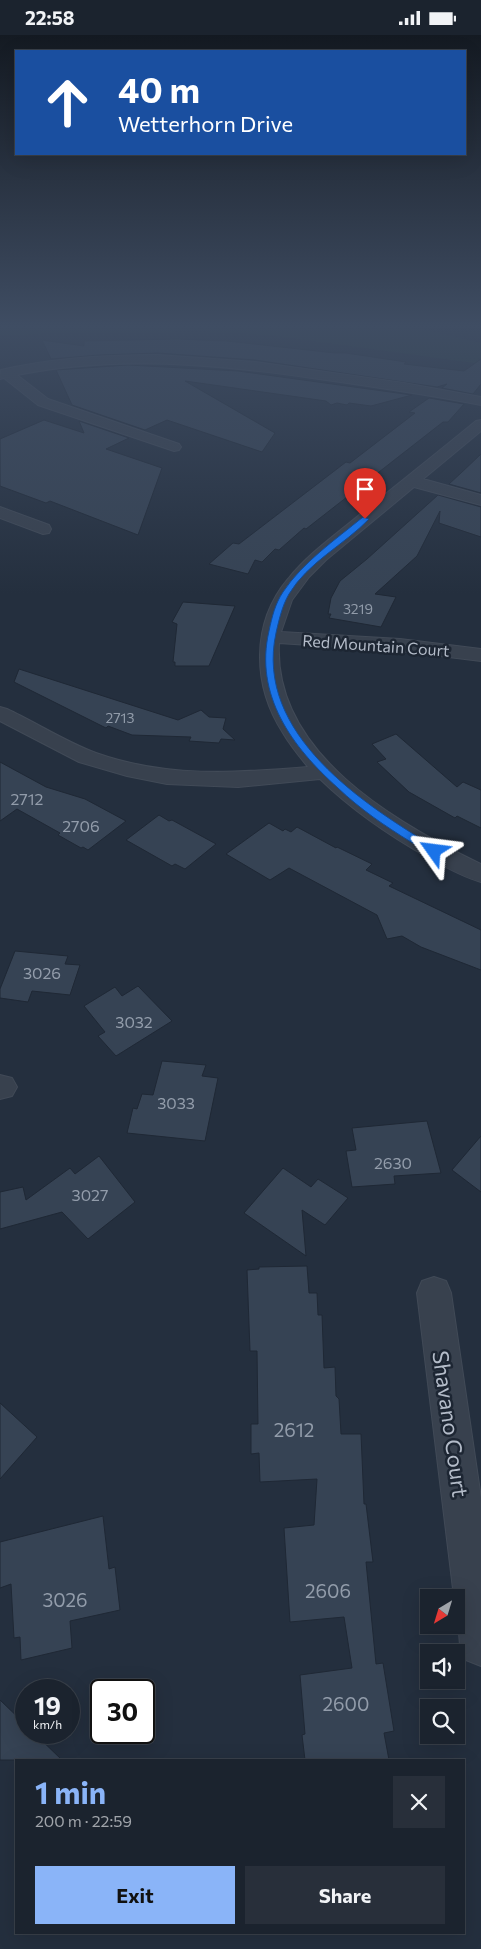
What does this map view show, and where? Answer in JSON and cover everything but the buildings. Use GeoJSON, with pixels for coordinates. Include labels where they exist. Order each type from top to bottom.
{"type":"FeatureCollection","features":[{"type":"Feature","properties":{"kind":"street"},"geometry":{"type":"LineString","coordinates":[[82,415],[174,447]]}},
{"type":"Feature","properties":{"kind":"street"},"geometry":{"type":"LineString","coordinates":[[481,424],[320,556],[300,575],[286,594],[276,615],[270,637],[269,669],[274,695],[283,715],[301,745],[325,772],[355,799],[388,824],[434,851],[481,874]]}},
{"type":"Feature","properties":{"kind":"street"},"geometry":{"type":"LineString","coordinates":[[411,481],[481,500]]}},
{"type":"Feature","properties":{"kind":"street"},"geometry":{"type":"LineString","coordinates":[[0,511],[43,529]]}},
{"type":"Feature","properties":{"kind":"street","name":"Red Mountain Court"},"geometry":{"type":"LineString","coordinates":[[270,637],[400,645],[481,655]]}},
{"type":"Feature","properties":{"kind":"street"},"geometry":{"type":"LineString","coordinates":[[0,713],[87,757],[135,771],[196,779],[238,780],[325,772]]}},
{"type":"Feature","properties":{"kind":"street","name":"Shavano Court"},"geometry":{"type":"LineString","coordinates":[[434,1293],[481,1645]]}},
{"type":"Feature","properties":{"kind":"route"},"geometry":{"type":"LineString","coordinates":[[365,519],[320,556],[300,575],[286,594],[276,615],[270,637],[269,669],[274,695],[283,715],[301,745],[325,772],[355,799],[388,824],[434,851]]}}]}
